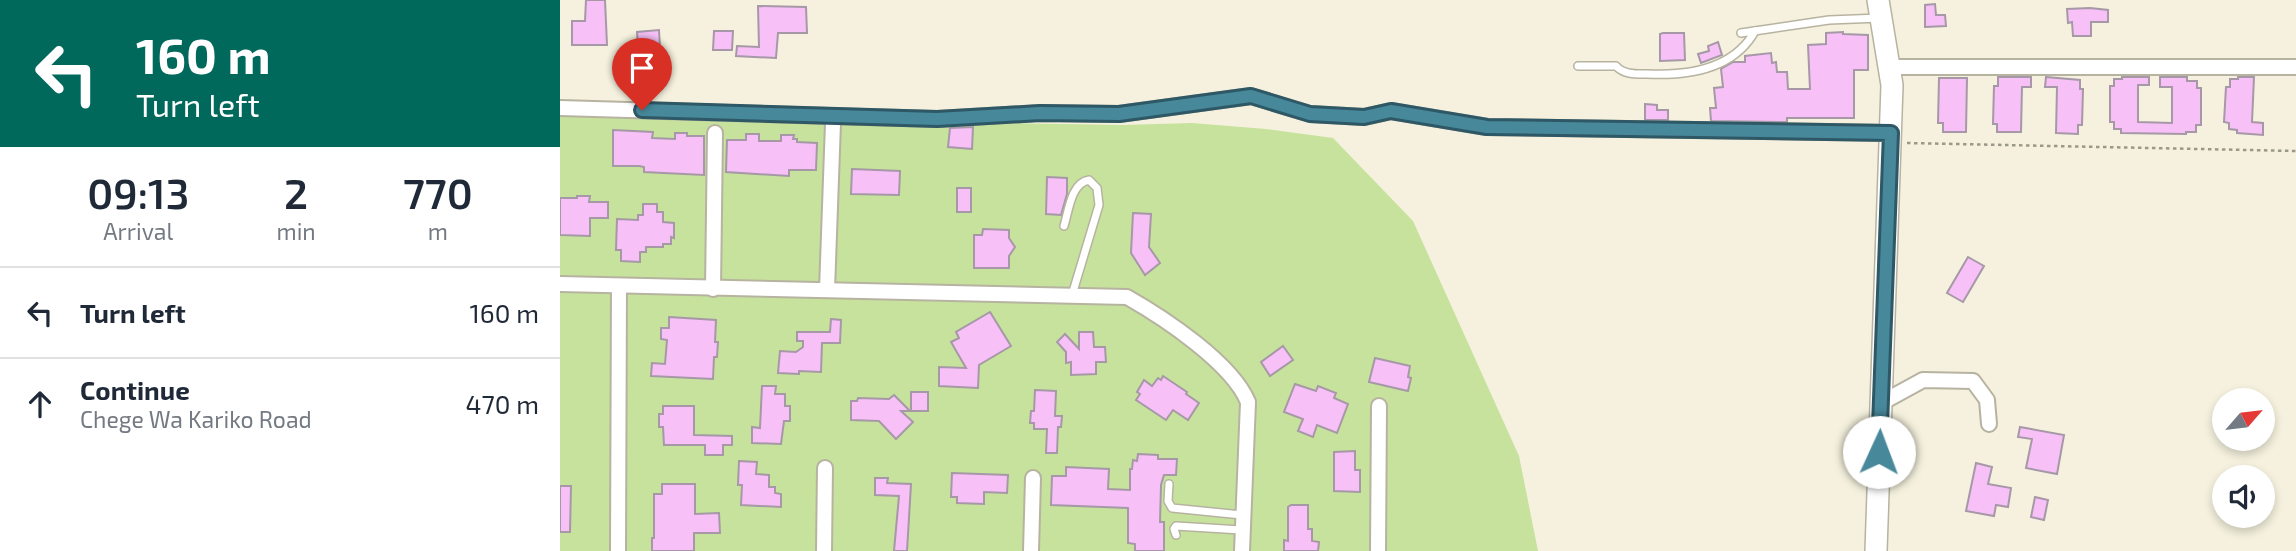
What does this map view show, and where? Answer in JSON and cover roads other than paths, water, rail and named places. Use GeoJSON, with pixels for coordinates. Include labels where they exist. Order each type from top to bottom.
{"type":"FeatureCollection","features":[{"type":"Feature","properties":{"kind":"main road"},"geometry":{"type":"LineString","coordinates":[[1876,551],[1892,85],[1880,9]]}},
{"type":"Feature","properties":{"kind":"street"},"geometry":{"type":"LineString","coordinates":[[1890,67],[2296,67]]}},
{"type":"Feature","properties":{"kind":"street"},"geometry":{"type":"LineString","coordinates":[[560,108],[937,119],[1040,113],[1119,114],[1251,96],[1310,114],[1364,117],[1391,111],[1487,127],[1890,138]]}},
{"type":"Feature","properties":{"kind":"street"},"geometry":{"type":"LineString","coordinates":[[827,290],[833,123]]}},
{"type":"Feature","properties":{"kind":"street"},"geometry":{"type":"LineString","coordinates":[[713,289],[715,133]]}},
{"type":"Feature","properties":{"kind":"street"},"geometry":{"type":"LineString","coordinates":[[560,284],[1127,297],[1157,313],[1190,338],[1242,388],[1248,402],[1242,551]]}},
{"type":"Feature","properties":{"kind":"street"},"geometry":{"type":"LineString","coordinates":[[618,551],[619,286]]}},
{"type":"Feature","properties":{"kind":"street"},"geometry":{"type":"LineString","coordinates":[[1881,403],[1923,380],[1973,381],[1987,400],[1989,424]]}},
{"type":"Feature","properties":{"kind":"street"},"geometry":{"type":"LineString","coordinates":[[1378,551],[1379,407]]}},
{"type":"Feature","properties":{"kind":"street"},"geometry":{"type":"LineString","coordinates":[[824,551],[825,468]]}},
{"type":"Feature","properties":{"kind":"street"},"geometry":{"type":"LineString","coordinates":[[1031,551],[1033,478]]}},
{"type":"Feature","properties":{"kind":"lane"},"geometry":{"type":"LineString","coordinates":[[1741,33],[1829,20],[1880,9]]}},
{"type":"Feature","properties":{"kind":"lane"},"geometry":{"type":"LineString","coordinates":[[1578,66],[1616,66],[1620,71],[1630,73],[1698,71],[1735,55],[1755,31]]}},
{"type":"Feature","properties":{"kind":"lane"},"geometry":{"type":"LineString","coordinates":[[1064,226],[1075,189],[1080,183],[1089,180],[1097,188],[1099,205],[1072,295]]}},
{"type":"Feature","properties":{"kind":"lane"},"geometry":{"type":"LineString","coordinates":[[1169,484],[1168,501],[1172,508],[1242,522]]}},
{"type":"Feature","properties":{"kind":"lane"},"geometry":{"type":"LineString","coordinates":[[1176,535],[1176,526],[1242,522]]}}]}
